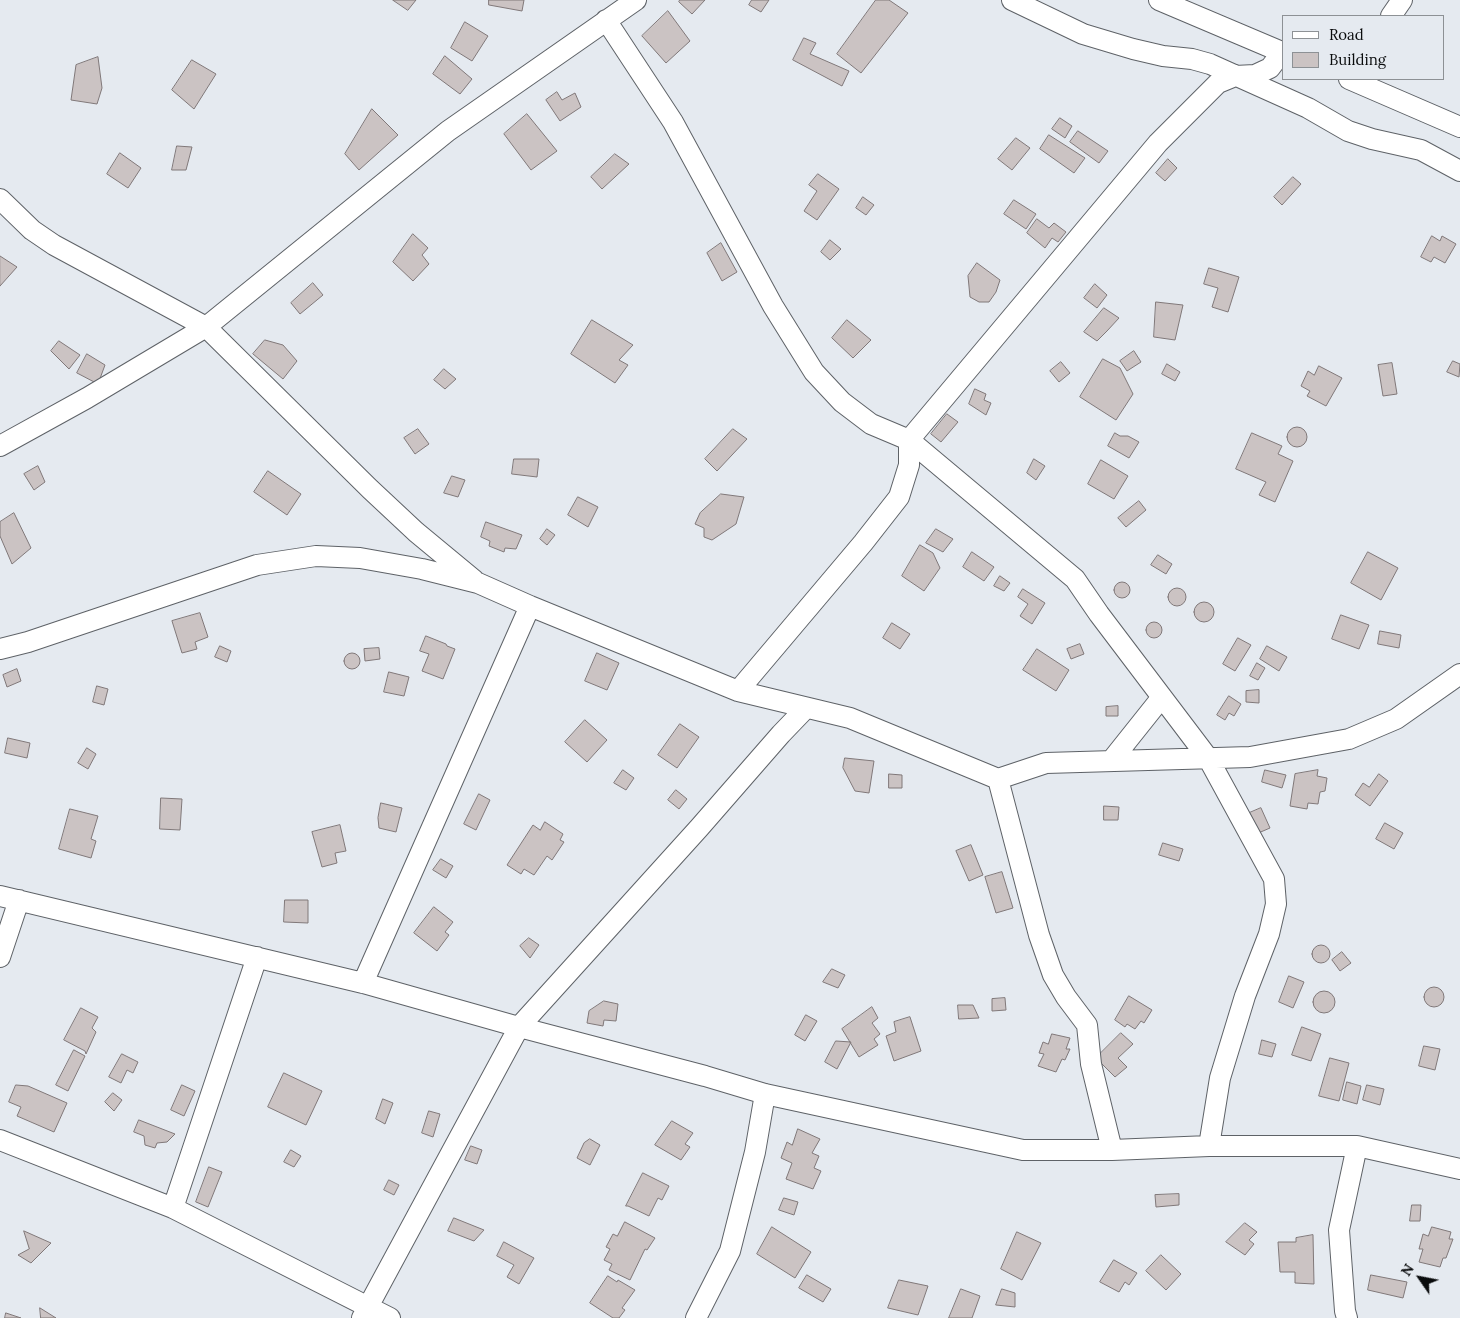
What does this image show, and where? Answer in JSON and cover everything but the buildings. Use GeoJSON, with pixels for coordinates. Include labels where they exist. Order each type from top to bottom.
{"type":"FeatureCollection","features":[{"type":"Feature","properties":{"kind":"street"},"geometry":{"type":"LineString","coordinates":[[0,446],[88,398],[206,328],[448,132],[636,0]]}},
{"type":"Feature","properties":{"kind":"street"},"geometry":{"type":"LineString","coordinates":[[1012,0],[1083,34],[1134,50],[1192,59],[1210,64],[1308,108],[1348,131],[1372,139],[1421,150],[1460,171]]}},
{"type":"Feature","properties":{"kind":"street"},"geometry":{"type":"LineString","coordinates":[[1159,0],[1282,52]]}},
{"type":"Feature","properties":{"kind":"street"},"geometry":{"type":"LineString","coordinates":[[1392,15],[1402,0]]}},
{"type":"Feature","properties":{"kind":"street"},"geometry":{"type":"LineString","coordinates":[[606,20],[673,122],[773,306],[814,372],[842,402],[870,424],[909,440],[1075,579],[1208,758],[1274,880],[1276,904],[1269,934],[1242,1005],[1220,1078],[1209,1146]]}},
{"type":"Feature","properties":{"kind":"street"},"geometry":{"type":"LineString","coordinates":[[738,691],[900,497],[909,465],[909,440],[1158,143],[1218,83],[1235,76],[1255,75],[1270,68],[1282,53]]}},
{"type":"Feature","properties":{"kind":"street"},"geometry":{"type":"LineString","coordinates":[[1351,80],[1460,127]]}},
{"type":"Feature","properties":{"kind":"street"},"geometry":{"type":"LineString","coordinates":[[0,199],[32,230],[54,245],[206,328],[370,489],[416,532],[478,583]]}},
{"type":"Feature","properties":{"kind":"street"},"geometry":{"type":"LineString","coordinates":[[0,649],[28,642],[257,565],[316,556],[360,558],[478,583],[738,691],[850,718],[998,778],[1046,763],[1250,757],[1349,739],[1396,719],[1460,674]]}},
{"type":"Feature","properties":{"kind":"street"},"geometry":{"type":"LineString","coordinates":[[364,983],[530,606]]}},
{"type":"Feature","properties":{"kind":"street"},"geometry":{"type":"LineString","coordinates":[[1111,761],[1162,697]]}},
{"type":"Feature","properties":{"kind":"street"},"geometry":{"type":"LineString","coordinates":[[365,1313],[519,1028],[806,708]]}},
{"type":"Feature","properties":{"kind":"street"},"geometry":{"type":"LineString","coordinates":[[998,778],[1039,935],[1050,967],[1066,997],[1087,1025],[1091,1064],[1112,1150]]}},
{"type":"Feature","properties":{"kind":"street"},"geometry":{"type":"LineString","coordinates":[[0,957],[9,898],[364,983],[519,1028],[696,1073],[765,1094],[1023,1150],[1112,1150],[1209,1146],[1357,1146],[1460,1170]]}},
{"type":"Feature","properties":{"kind":"street"},"geometry":{"type":"LineString","coordinates":[[173,1208],[257,957]]}},
{"type":"Feature","properties":{"kind":"street"},"geometry":{"type":"LineString","coordinates":[[696,1318],[730,1251],[754,1152],[765,1094]]}},
{"type":"Feature","properties":{"kind":"street"},"geometry":{"type":"LineString","coordinates":[[0,1140],[173,1208],[365,1313],[390,1318]]}},
{"type":"Feature","properties":{"kind":"street"},"geometry":{"type":"LineString","coordinates":[[1346,1318],[1339,1230],[1357,1146]]}}]}
